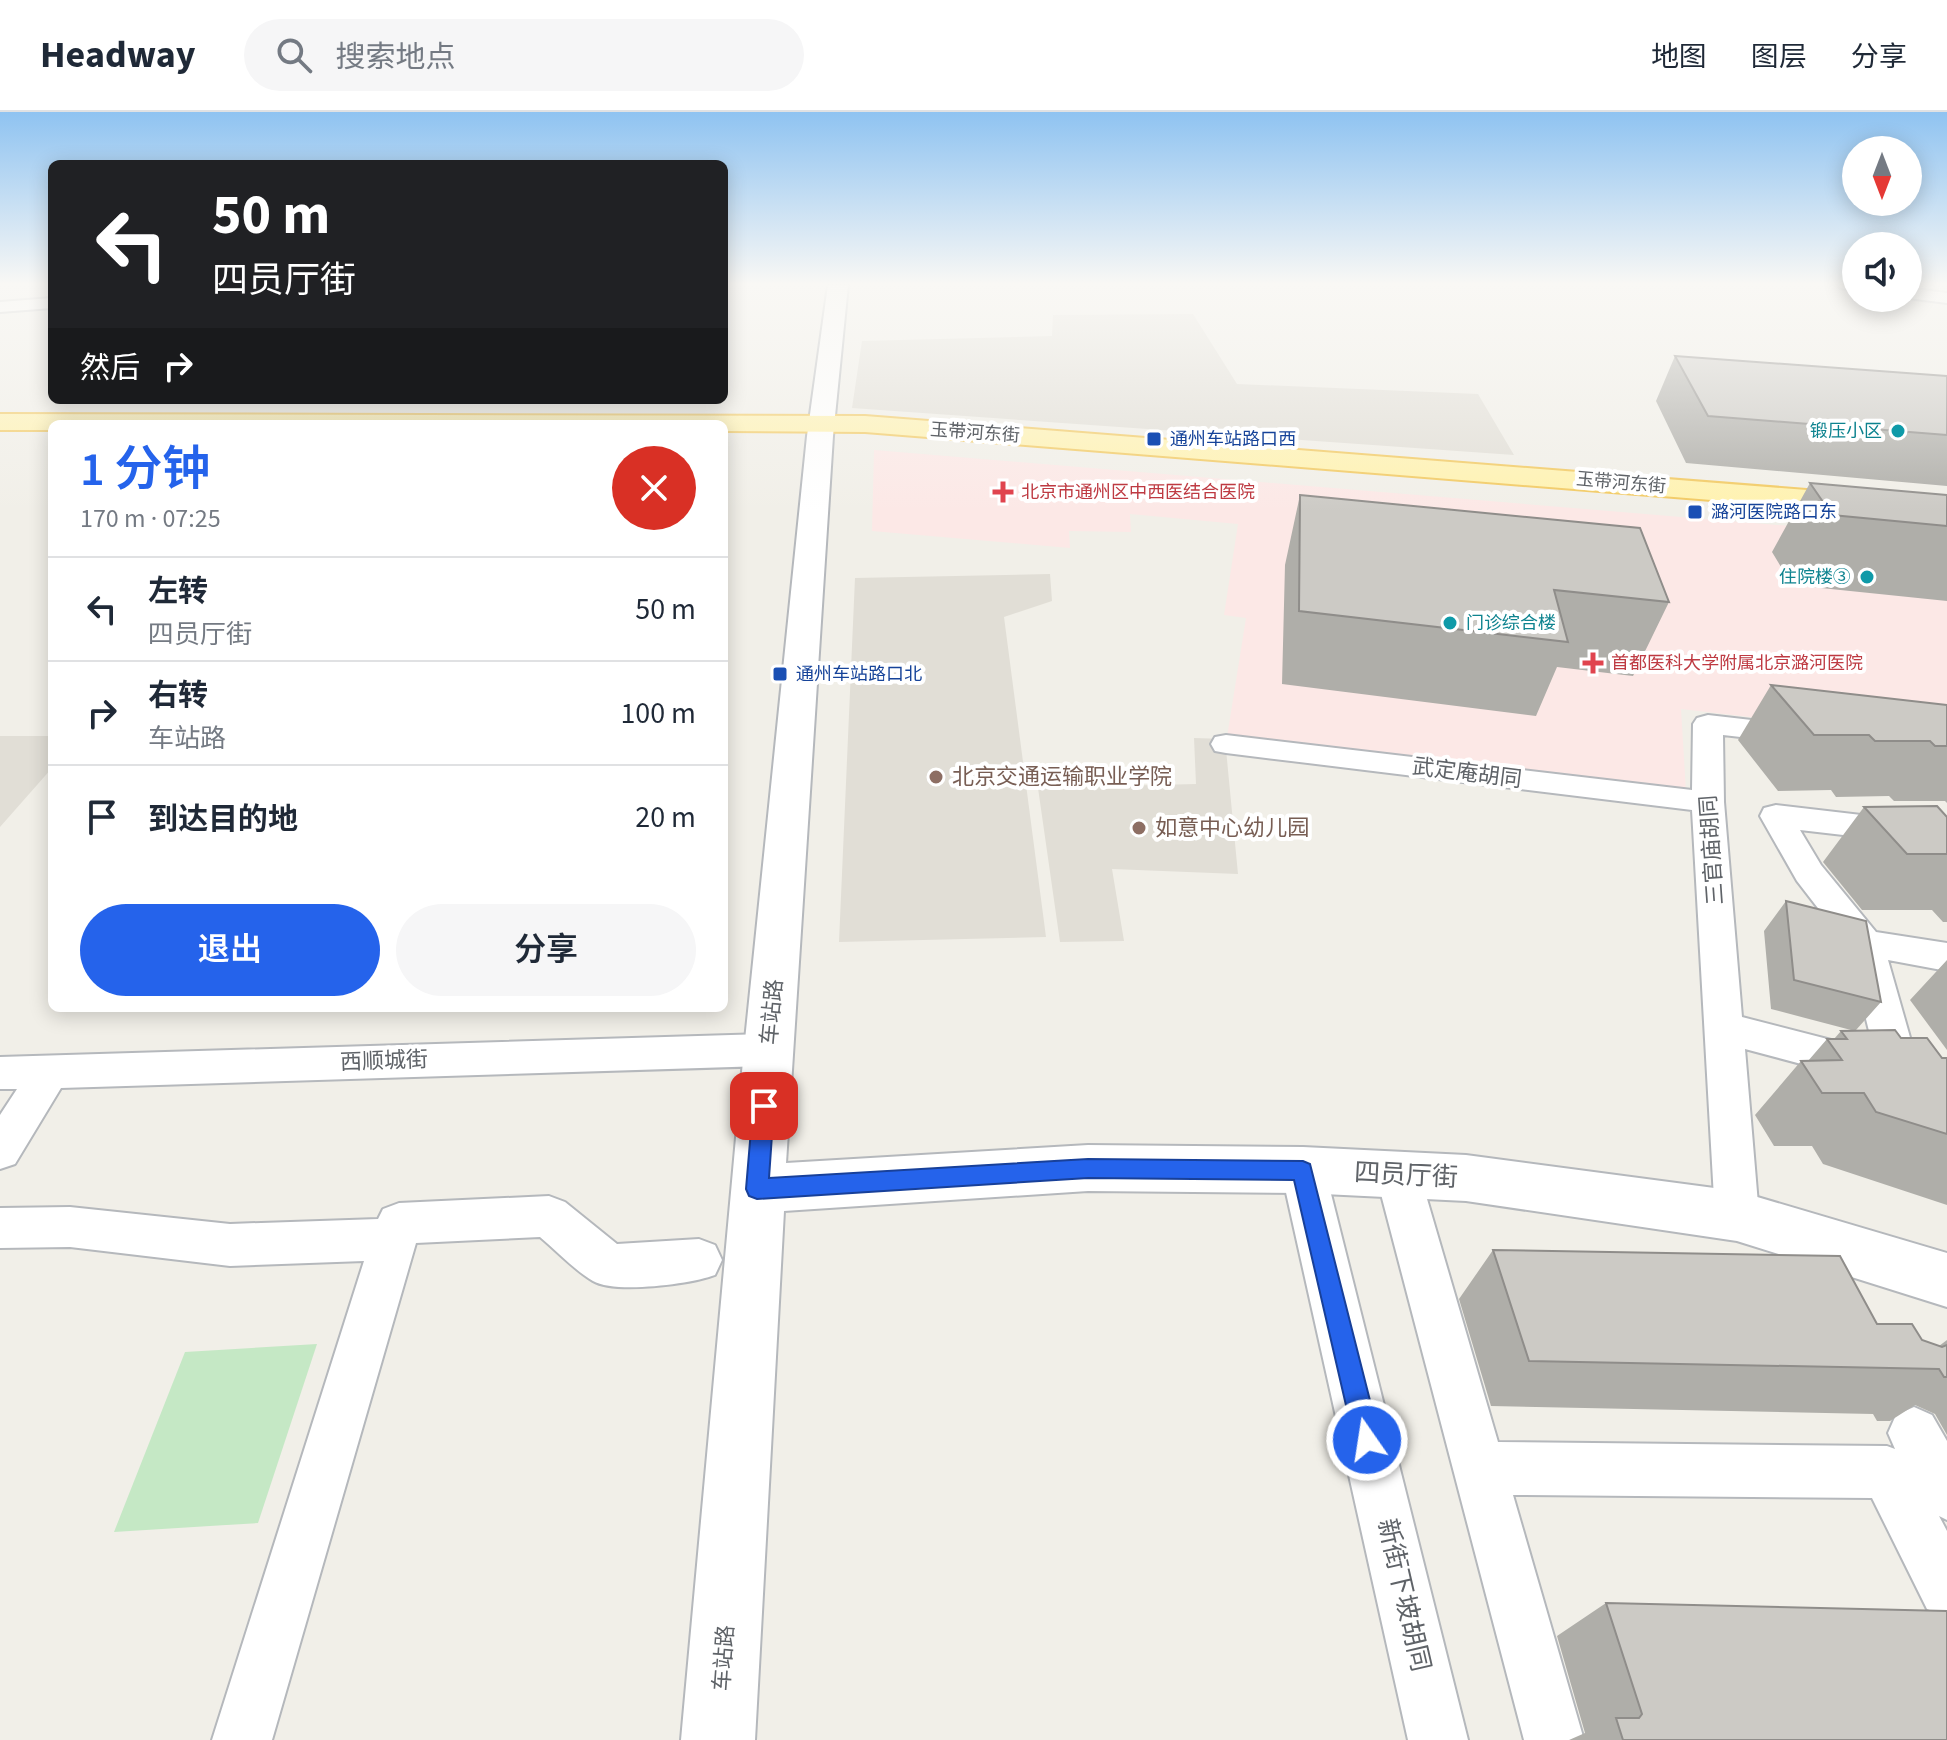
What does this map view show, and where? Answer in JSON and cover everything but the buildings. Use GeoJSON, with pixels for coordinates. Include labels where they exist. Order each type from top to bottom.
{"type":"FeatureCollection","features":[{"type":"Feature","properties":{"kind":"main road","name":"玉带河东街"},"geometry":{"type":"LineString","coordinates":[[0,422],[48,422]]}},
{"type":"Feature","properties":{"kind":"main road","name":"玉带河东街"},"geometry":{"type":"LineString","coordinates":[[728,428],[821,429],[1947,510]]}},
{"type":"Feature","properties":{"kind":"main road","name":"玉带河东街"},"geometry":{"type":"LineString","coordinates":[[728,436],[821,429],[1947,525]]}},
{"type":"Feature","properties":{"kind":"main road"},"geometry":{"type":"LineString","coordinates":[[0,435],[48,435]]}},
{"type":"Feature","properties":{"kind":"street","name":"车站路"},"geometry":{"type":"LineString","coordinates":[[718,1740],[768,1050],[829,361]]}},
{"type":"Feature","properties":{"kind":"street","name":"三官庙胡同"},"geometry":{"type":"LineString","coordinates":[[1737,1216],[1708,802],[1708,724],[1828,738]]}},
{"type":"Feature","properties":{"kind":"street","name":"武定庵胡同"},"geometry":{"type":"LineString","coordinates":[[1226,744],[1708,802]]}},
{"type":"Feature","properties":{"kind":"street"},"geometry":{"type":"LineString","coordinates":[[1901,1076],[1865,943],[1809,873],[1776,816],[1947,836]]}},
{"type":"Feature","properties":{"kind":"street"},"geometry":{"type":"LineString","coordinates":[[1865,943],[1947,957]]}},
{"type":"Feature","properties":{"kind":"street"},"geometry":{"type":"LineString","coordinates":[[1724,1028],[1947,1086]]}},
{"type":"Feature","properties":{"kind":"street","name":"西顺城街"},"geometry":{"type":"LineString","coordinates":[[0,1073],[768,1050]]}},
{"type":"Feature","properties":{"kind":"street"},"geometry":{"type":"LineString","coordinates":[[0,1151],[50,1071]]}},
{"type":"Feature","properties":{"kind":"street","name":"四员厅街"},"geometry":{"type":"LineString","coordinates":[[757,1189],[1088,1168],[1303,1170],[1466,1178],[1737,1216],[1947,1280]]}},
{"type":"Feature","properties":{"kind":"street","name":"新街下坡胡同"},"geometry":{"type":"LineString","coordinates":[[1303,1170],[1438,1740]]}},
{"type":"Feature","properties":{"kind":"street"},"geometry":{"type":"LineString","coordinates":[[1398,1175],[1554,1740]]}},
{"type":"Feature","properties":{"kind":"street"},"geometry":{"type":"LineString","coordinates":[[242,1740],[399,1223],[549,1216],[609,1266],[699,1260]]}},
{"type":"Feature","properties":{"kind":"street"},"geometry":{"type":"LineString","coordinates":[[0,1228],[70,1227],[230,1245],[394,1239]]}},
{"type":"Feature","properties":{"kind":"street"},"geometry":{"type":"LineString","coordinates":[[1804,1234],[1833,1287]]}},
{"type":"Feature","properties":{"kind":"street"},"geometry":{"type":"LineString","coordinates":[[1914,1433],[1947,1493]]}},
{"type":"Feature","properties":{"kind":"street"},"geometry":{"type":"LineString","coordinates":[[1479,1468],[1887,1472],[1947,1589]]}},
{"type":"Feature","properties":{"kind":"shaded area"},"geometry":{"type":"Polygon","coordinates":[[[859,361],[1223,361],[1237,384],[1478,394],[1514,455],[852,408],[859,361]]]}},
{"type":"Feature","properties":{"kind":"shaded area","name":"首都医科大学附属北京潞河医院"},"geometry":{"type":"Polygon","coordinates":[[[874,450],[1947,539],[1947,740],[1681,709],[1686,792],[1227,737],[1246,618],[1224,615],[1238,524],[1130,514],[1131,532],[1069,531],[1070,548],[872,531],[874,450]]]}},
{"type":"Feature","properties":{"kind":"shaded area","name":"北京交通运输职业学院"},"geometry":{"type":"Polygon","coordinates":[[[1050,574],[1052,601],[1004,617],[1046,937],[839,942],[855,578],[1050,574]]]}},
{"type":"Feature","properties":{"kind":"shaded area"},"geometry":{"type":"Polygon","coordinates":[[[0,736],[48,736],[48,773],[0,827],[0,736]]]}},
{"type":"Feature","properties":{"kind":"shaded area","name":"如意中心幼儿园"},"geometry":{"type":"Polygon","coordinates":[[[1194,738],[1225,739],[1238,874],[1112,869],[1124,941],[1060,942],[1038,788],[1196,784],[1194,738]]]}},
{"type":"Feature","properties":{"kind":"green space"},"geometry":{"type":"Polygon","coordinates":[[[317,1344],[258,1523],[114,1532],[185,1352],[317,1344]]]}},
{"type":"Feature","properties":{"kind":"place","name":"锻压小区"},"geometry":{"type":"Point","coordinates":[1898,431]}},
{"type":"Feature","properties":{"kind":"place","name":"通州车站路口西"},"geometry":{"type":"Point","coordinates":[1154,439]}},
{"type":"Feature","properties":{"kind":"place","name":"北京市通州区中西医结合医院"},"geometry":{"type":"Point","coordinates":[1003,492]}},
{"type":"Feature","properties":{"kind":"place","name":"潞河医院路口东"},"geometry":{"type":"Point","coordinates":[1695,512]}},
{"type":"Feature","properties":{"kind":"place","name":"住院楼③"},"geometry":{"type":"Point","coordinates":[1867,577]}},
{"type":"Feature","properties":{"kind":"place","name":"门诊综合楼"},"geometry":{"type":"Point","coordinates":[1450,623]}},
{"type":"Feature","properties":{"kind":"place","name":"首都医科大学附属北京潞河医院"},"geometry":{"type":"Point","coordinates":[1593,663]}},
{"type":"Feature","properties":{"kind":"place","name":"通州车站路口北"},"geometry":{"type":"Point","coordinates":[780,674]}},
{"type":"Feature","properties":{"kind":"place","name":"北京交通运输职业学院"},"geometry":{"type":"Point","coordinates":[936,777]}},
{"type":"Feature","properties":{"kind":"place","name":"如意中心幼儿园"},"geometry":{"type":"Point","coordinates":[1139,828]}},
{"type":"Feature","properties":{"kind":"route"},"geometry":{"type":"LineString","coordinates":[[764,1106],[757,1189],[1088,1168],[1303,1170],[1367,1440]]}}]}
